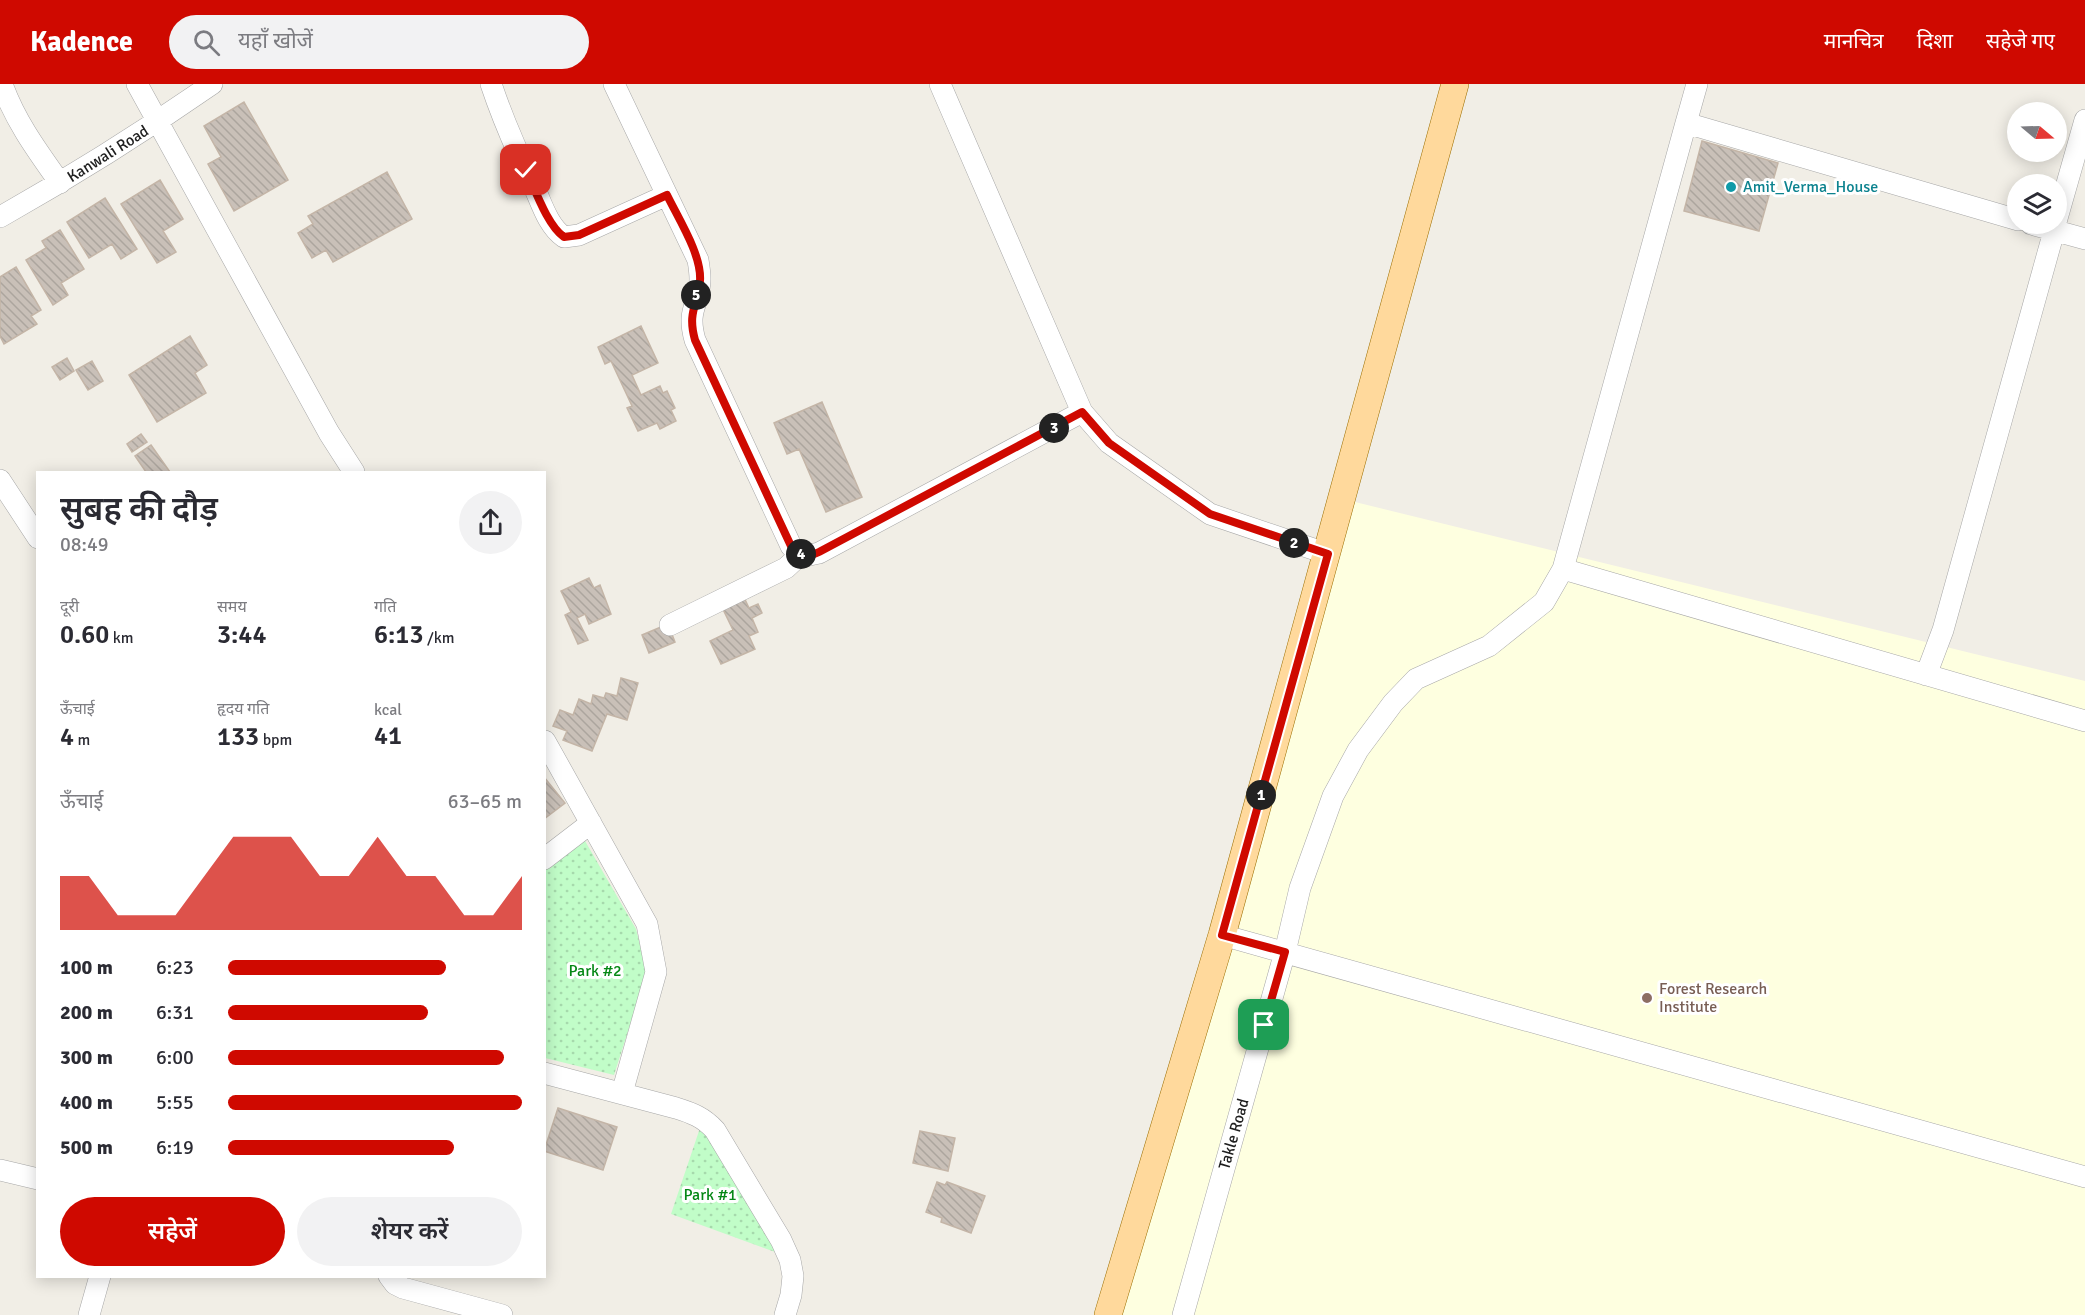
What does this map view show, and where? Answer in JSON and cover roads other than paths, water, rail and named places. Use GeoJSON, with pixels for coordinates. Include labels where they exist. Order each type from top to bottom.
{"type":"FeatureCollection","features":[{"type":"Feature","properties":{"kind":"main road"},"geometry":{"type":"LineString","coordinates":[[1108,1315],[1222,935],[1455,84]]}},
{"type":"Feature","properties":{"kind":"street"},"geometry":{"type":"LineString","coordinates":[[2,84],[10,108],[60,183]]}},
{"type":"Feature","properties":{"kind":"street"},"geometry":{"type":"LineString","coordinates":[[137,84],[329,433],[353,471]]}},
{"type":"Feature","properties":{"kind":"street","name":"Kanwali Road"},"geometry":{"type":"LineString","coordinates":[[0,217],[60,183],[157,122],[212,84]]}},
{"type":"Feature","properties":{"kind":"street"},"geometry":{"type":"LineString","coordinates":[[491,84],[505,126],[531,181],[552,223],[558,233],[564,237],[579,235],[667,195]]}},
{"type":"Feature","properties":{"kind":"street"},"geometry":{"type":"LineString","coordinates":[[615,84],[698,260],[700,280],[691,314],[695,340],[791,546],[801,554],[811,556],[819,552],[1082,412]]}},
{"type":"Feature","properties":{"kind":"street"},"geometry":{"type":"LineString","coordinates":[[940,84],[1082,412],[1109,443],[1210,514],[1328,554]]}},
{"type":"Feature","properties":{"kind":"street","name":"Takle Road"},"geometry":{"type":"LineString","coordinates":[[1183,1315],[1285,952],[1300,888],[1333,796],[1358,750],[1393,703],[1416,679],[1490,646],[1544,602],[1563,569],[1696,84]]}},
{"type":"Feature","properties":{"kind":"street"},"geometry":{"type":"LineString","coordinates":[[2067,185],[2085,120]]}},
{"type":"Feature","properties":{"kind":"street"},"geometry":{"type":"LineString","coordinates":[[1686,123],[2007,217]]}},
{"type":"Feature","properties":{"kind":"street"},"geometry":{"type":"LineString","coordinates":[[2067,230],[2085,239]]}},
{"type":"Feature","properties":{"kind":"street"},"geometry":{"type":"LineString","coordinates":[[1926,675],[1943,630],[2053,234]]}},
{"type":"Feature","properties":{"kind":"street"},"geometry":{"type":"LineString","coordinates":[[0,480],[36,535]]}},
{"type":"Feature","properties":{"kind":"street"},"geometry":{"type":"LineString","coordinates":[[670,626],[786,568],[801,554]]}},
{"type":"Feature","properties":{"kind":"street"},"geometry":{"type":"LineString","coordinates":[[1563,569],[2085,721]]}},
{"type":"Feature","properties":{"kind":"street"},"geometry":{"type":"LineString","coordinates":[[546,743],[647,924],[656,972],[622,1093]]}},
{"type":"Feature","properties":{"kind":"street"},"geometry":{"type":"LineString","coordinates":[[546,857],[591,823]]}},
{"type":"Feature","properties":{"kind":"street"},"geometry":{"type":"LineString","coordinates":[[1222,935],[2085,1177]]}},
{"type":"Feature","properties":{"kind":"street"},"geometry":{"type":"LineString","coordinates":[[546,1074],[694,1113],[706,1120],[715,1130],[781,1240],[790,1260],[793,1276],[785,1315]]}},
{"type":"Feature","properties":{"kind":"street"},"geometry":{"type":"LineString","coordinates":[[0,1170],[36,1179]]}},
{"type":"Feature","properties":{"kind":"street"},"geometry":{"type":"LineString","coordinates":[[90,1315],[99,1278]]}},
{"type":"Feature","properties":{"kind":"street"},"geometry":{"type":"LineString","coordinates":[[390,1278],[395,1284],[403,1288],[502,1315]]}},
{"type":"Feature","properties":{"kind":"place","name":"Amit_Verma_House"},"geometry":{"type":"Point","coordinates":[1731,187]}},
{"type":"Feature","properties":{"kind":"place","name":"Forest Research Institute"},"geometry":{"type":"Point","coordinates":[1647,998]}},
{"type":"Feature","properties":{"kind":"park label","name":"Park #2"},"geometry":{"type":"Point","coordinates":[595,971]}},
{"type":"Feature","properties":{"kind":"park label","name":"Park #1"},"geometry":{"type":"Point","coordinates":[710,1195]}}]}
